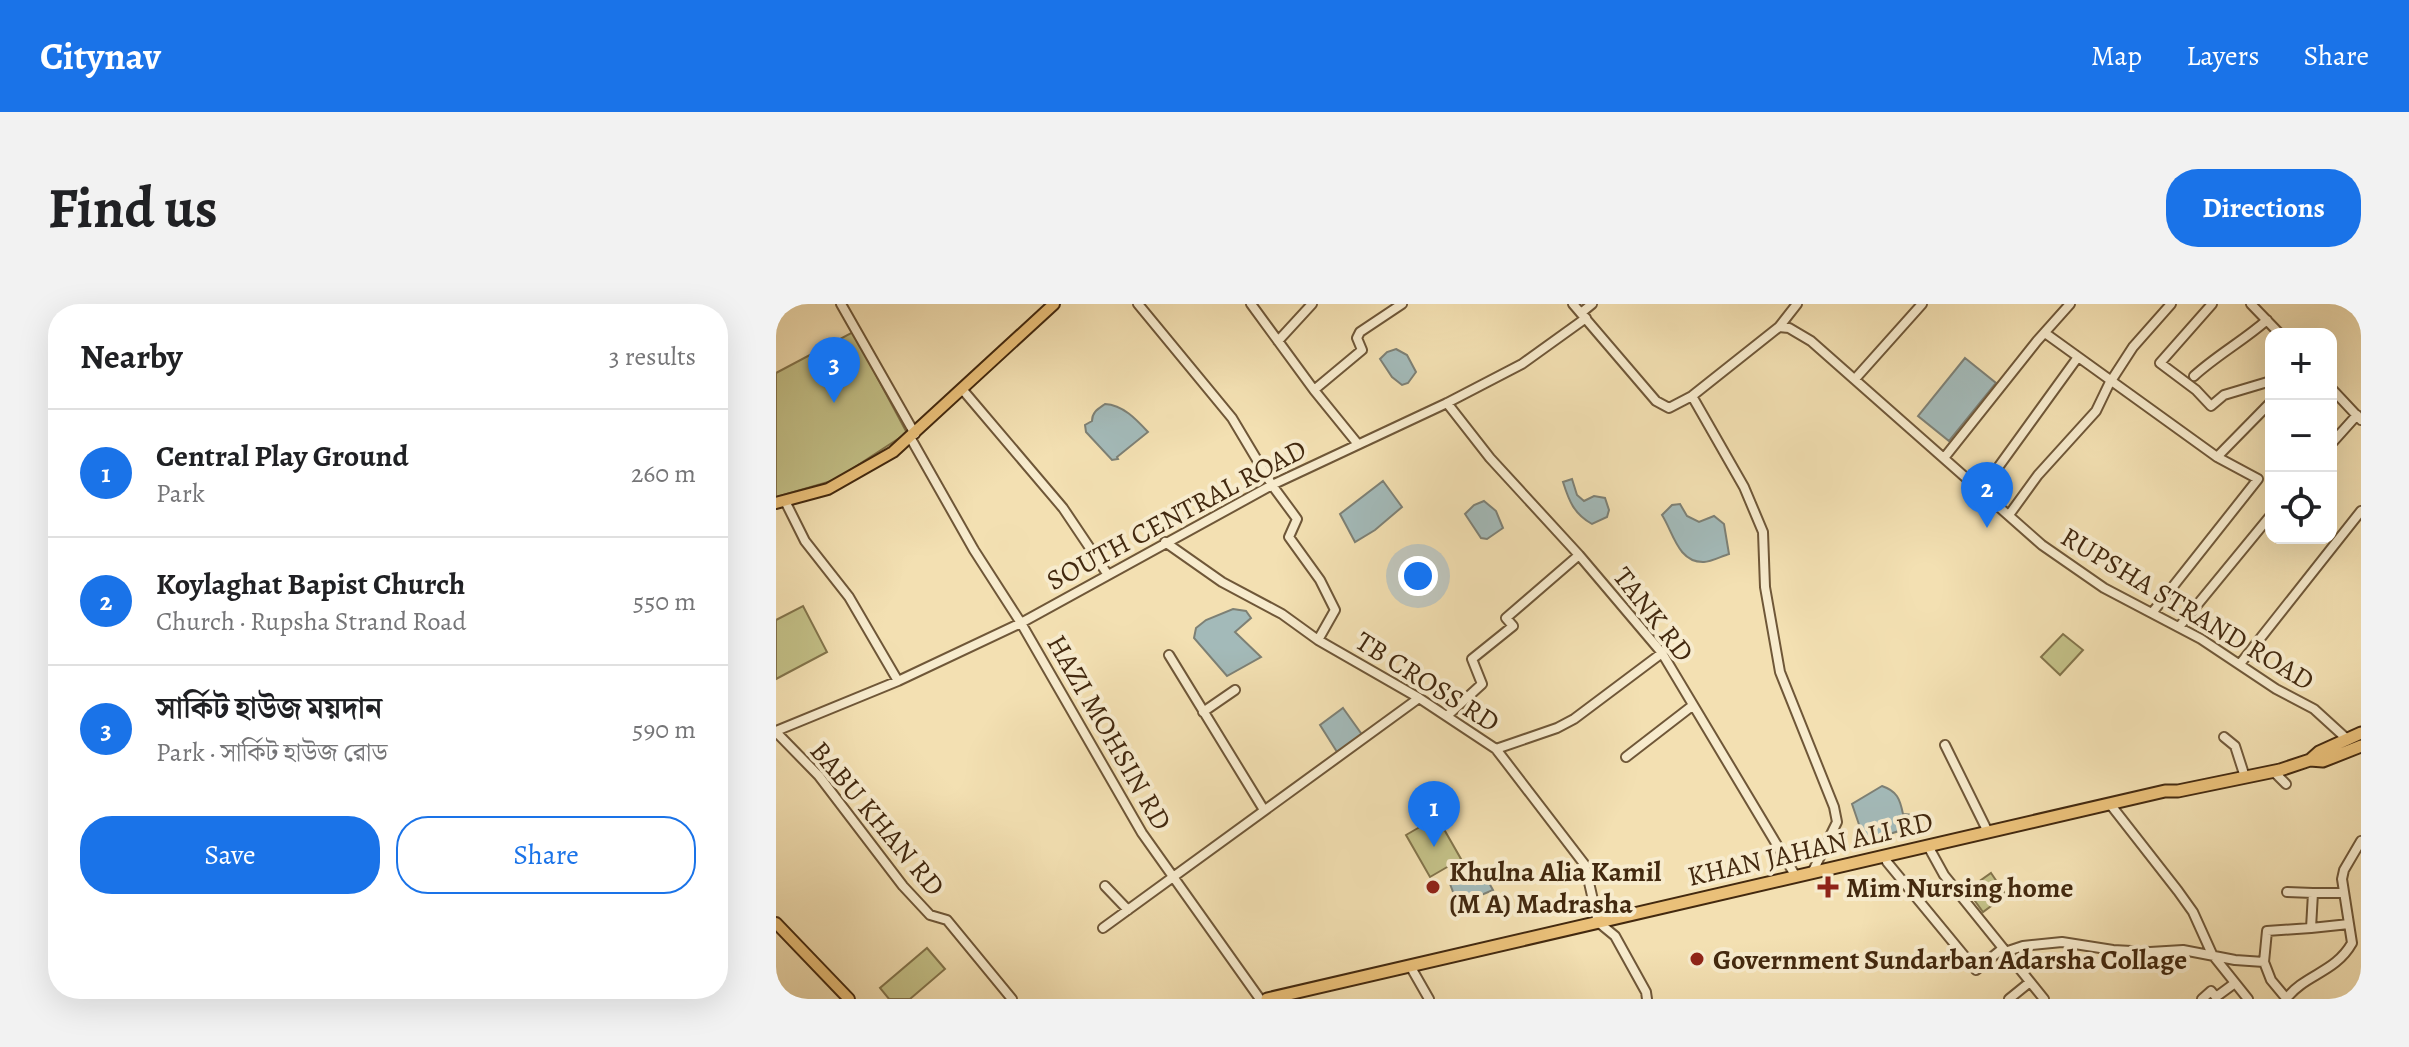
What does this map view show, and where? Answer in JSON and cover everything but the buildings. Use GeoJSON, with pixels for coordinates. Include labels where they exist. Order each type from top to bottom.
{"type":"FeatureCollection","features":[{"type":"Feature","properties":{"kind":"highway","name":"KHAN JAHAN ALI RD"},"geometry":{"type":"LineString","coordinates":[[2310,760],[2319,752],[2361,733]]}},
{"type":"Feature","properties":{"kind":"highway","name":"KHAN JAHAN ALI RD"},"geometry":{"type":"LineString","coordinates":[[1267,999],[1887,862],[1988,832],[2166,797],[2178,791],[2310,760],[2323,761],[2360,749]]}},
{"type":"Feature","properties":{"kind":"highway","name":"KHAN JAHAN ALI RD"},"geometry":{"type":"LineString","coordinates":[[1290,999],[1795,875],[1930,849],[2112,807]]}},
{"type":"Feature","properties":{"kind":"main road"},"geometry":{"type":"LineString","coordinates":[[780,502],[828,489],[874,464],[912,436],[1054,304]]}},
{"type":"Feature","properties":{"kind":"main road"},"geometry":{"type":"LineString","coordinates":[[2348,740],[2360,749]]}},
{"type":"Feature","properties":{"kind":"main road"},"geometry":{"type":"LineString","coordinates":[[776,923],[849,999]]}},
{"type":"Feature","properties":{"kind":"street","name":"HAZI MOHSIN RD"},"geometry":{"type":"LineString","coordinates":[[841,304],[974,550],[1021,623],[1142,833],[1260,999]]}},
{"type":"Feature","properties":{"kind":"street"},"geometry":{"type":"LineString","coordinates":[[1138,304],[1232,418],[1272,485],[1297,519],[1289,537],[1320,580],[1335,610],[1318,640]]}},
{"type":"Feature","properties":{"kind":"street"},"geometry":{"type":"LineString","coordinates":[[1278,341],[1312,304]]}},
{"type":"Feature","properties":{"kind":"street"},"geometry":{"type":"LineString","coordinates":[[1314,390],[1362,350],[1357,338],[1360,332],[1402,304]]}},
{"type":"Feature","properties":{"kind":"street"},"geometry":{"type":"LineString","coordinates":[[1573,304],[1663,407],[1674,406],[1692,396],[1779,327],[1797,304]]}},
{"type":"Feature","properties":{"kind":"street","name":"SOUTH CENTRAL ROAD"},"geometry":{"type":"LineString","coordinates":[[776,732],[898,681],[1021,623],[1272,485],[1447,403],[1522,364],[1584,316],[1592,304]]}},
{"type":"Feature","properties":{"kind":"street"},"geometry":{"type":"LineString","coordinates":[[1855,379],[1922,304]]}},
{"type":"Feature","properties":{"kind":"street"},"geometry":{"type":"LineString","coordinates":[[1944,458],[2070,304]]}},
{"type":"Feature","properties":{"kind":"street"},"geometry":{"type":"LineString","coordinates":[[2009,515],[2038,475],[2096,411],[2133,347],[2171,304]]}},
{"type":"Feature","properties":{"kind":"street"},"geometry":{"type":"LineString","coordinates":[[2212,304],[2160,363],[2196,390],[2211,406],[2224,395],[2265,383]]}},
{"type":"Feature","properties":{"kind":"street"},"geometry":{"type":"LineString","coordinates":[[2251,304],[2274,328]]}},
{"type":"Feature","properties":{"kind":"street"},"geometry":{"type":"LineString","coordinates":[[1254,305],[1314,390],[1357,443]]}},
{"type":"Feature","properties":{"kind":"street"},"geometry":{"type":"LineString","coordinates":[[2194,376],[2226,348],[2246,338],[2267,320]]}},
{"type":"Feature","properties":{"kind":"street","name":"RUPSHA STRAND ROAD"},"geometry":{"type":"LineString","coordinates":[[1779,327],[1789,328],[1811,341],[2072,568],[2179,627],[2276,689],[2314,709],[2348,740]]}},
{"type":"Feature","properties":{"kind":"street"},"geometry":{"type":"LineString","coordinates":[[2045,333],[2217,457],[2258,479],[2152,613]]}},
{"type":"Feature","properties":{"kind":"street"},"geometry":{"type":"LineString","coordinates":[[1981,491],[2078,357]]}},
{"type":"Feature","properties":{"kind":"street"},"geometry":{"type":"LineString","coordinates":[[962,389],[1063,508],[1108,575]]}},
{"type":"Feature","properties":{"kind":"street"},"geometry":{"type":"LineString","coordinates":[[2337,394],[2359,418],[2337,438]]}},
{"type":"Feature","properties":{"kind":"street"},"geometry":{"type":"LineString","coordinates":[[1692,396],[1744,487],[1763,532],[1765,587],[1780,672],[1834,807],[1837,822],[1812,873]]}},
{"type":"Feature","properties":{"kind":"street","name":"TANK RD"},"geometry":{"type":"LineString","coordinates":[[1447,403],[1490,458],[1579,555],[1662,653],[1795,875]]}},
{"type":"Feature","properties":{"kind":"street"},"geometry":{"type":"LineString","coordinates":[[2217,457],[2265,408]]}},
{"type":"Feature","properties":{"kind":"street"},"geometry":{"type":"LineString","coordinates":[[780,502],[805,541],[849,597],[898,681]]}},
{"type":"Feature","properties":{"kind":"street"},"geometry":{"type":"LineString","coordinates":[[2240,664],[2361,511]]}},
{"type":"Feature","properties":{"kind":"street"},"geometry":{"type":"LineString","coordinates":[[2179,627],[2265,522]]}},
{"type":"Feature","properties":{"kind":"street","name":"TB CROSS RD"},"geometry":{"type":"LineString","coordinates":[[1165,542],[1222,582],[1282,614],[1318,640],[1448,715],[1496,749],[1585,865],[1601,923]]}},
{"type":"Feature","properties":{"kind":"street"},"geometry":{"type":"LineString","coordinates":[[1448,715],[1482,684],[1472,659],[1513,626],[1506,618],[1579,555]]}},
{"type":"Feature","properties":{"kind":"street"},"geometry":{"type":"LineString","coordinates":[[1496,749],[1574,719],[1662,653]]}},
{"type":"Feature","properties":{"kind":"street"},"geometry":{"type":"LineString","coordinates":[[1169,655],[1264,810]]}},
{"type":"Feature","properties":{"kind":"street"},"geometry":{"type":"LineString","coordinates":[[1203,712],[1235,690]]}},
{"type":"Feature","properties":{"kind":"street"},"geometry":{"type":"LineString","coordinates":[[1103,928],[1419,698]]}},
{"type":"Feature","properties":{"kind":"street"},"geometry":{"type":"LineString","coordinates":[[1626,757],[1692,706]]}},
{"type":"Feature","properties":{"kind":"street","name":"BABU KHAN RD"},"geometry":{"type":"LineString","coordinates":[[776,732],[819,776],[903,886],[930,915],[947,920],[1012,999]]}},
{"type":"Feature","properties":{"kind":"street"},"geometry":{"type":"LineString","coordinates":[[2224,737],[2235,746],[2245,777]]}},
{"type":"Feature","properties":{"kind":"street"},"geometry":{"type":"LineString","coordinates":[[1945,745],[1988,832]]}},
{"type":"Feature","properties":{"kind":"street"},"geometry":{"type":"LineString","coordinates":[[2273,771],[2286,784]]}},
{"type":"Feature","properties":{"kind":"street"},"geometry":{"type":"LineString","coordinates":[[2112,807],[2193,912],[2212,954],[2248,999]]}},
{"type":"Feature","properties":{"kind":"street"},"geometry":{"type":"LineString","coordinates":[[2349,924],[2267,931],[2264,962],[2271,980],[2286,999],[2294,989],[2335,965],[2352,943],[2351,938],[2349,924],[2344,893],[2344,870],[2361,841]]}},
{"type":"Feature","properties":{"kind":"street"},"geometry":{"type":"LineString","coordinates":[[1930,849],[1944,875],[2044,999]]}},
{"type":"Feature","properties":{"kind":"street"},"geometry":{"type":"LineString","coordinates":[[1887,862],[1976,970],[2003,950],[2062,942],[2113,950],[2183,950],[2264,962]]}},
{"type":"Feature","properties":{"kind":"street"},"geometry":{"type":"LineString","coordinates":[[1105,886],[1128,910]]}},
{"type":"Feature","properties":{"kind":"street"},"geometry":{"type":"LineString","coordinates":[[2287,892],[2344,893]]}},
{"type":"Feature","properties":{"kind":"street"},"geometry":{"type":"LineString","coordinates":[[2311,928],[2313,893]]}},
{"type":"Feature","properties":{"kind":"street"},"geometry":{"type":"LineString","coordinates":[[1601,923],[1629,960],[1647,999]]}},
{"type":"Feature","properties":{"kind":"street"},"geometry":{"type":"LineString","coordinates":[[2351,938],[2361,936]]}},
{"type":"Feature","properties":{"kind":"street"},"geometry":{"type":"LineString","coordinates":[[1413,971],[1429,999]]}},
{"type":"Feature","properties":{"kind":"street"},"geometry":{"type":"LineString","coordinates":[[2009,999],[2030,982]]}},
{"type":"Feature","properties":{"kind":"street"},"geometry":{"type":"LineString","coordinates":[[2202,999],[2211,991],[2216,997],[2235,983]]}},
{"type":"Feature","properties":{"kind":"shaded area"},"geometry":{"type":"Polygon","coordinates":[[[853,332],[907,433],[835,480],[776,497],[776,373],[853,332]]]}},
{"type":"Feature","properties":{"kind":"shaded area"},"geometry":{"type":"Polygon","coordinates":[[[803,606],[827,652],[776,679],[776,620],[803,606]]]}},
{"type":"Feature","properties":{"kind":"shaded area"},"geometry":{"type":"Polygon","coordinates":[[[2063,634],[2083,650],[2060,675],[2041,657],[2063,634]]]}},
{"type":"Feature","properties":{"kind":"shaded area"},"geometry":{"type":"Polygon","coordinates":[[[1437,817],[1461,859],[1430,877],[1406,835],[1437,817]]]}},
{"type":"Feature","properties":{"kind":"shaded area"},"geometry":{"type":"Polygon","coordinates":[[[1991,873],[2006,895],[1983,912],[1967,890],[1991,873]]]}},
{"type":"Feature","properties":{"kind":"shaded area"},"geometry":{"type":"Polygon","coordinates":[[[927,948],[945,969],[910,999],[889,999],[880,988],[927,948]]]}},
{"type":"Feature","properties":{"kind":"water"},"geometry":{"type":"Polygon","coordinates":[[[1396,349],[1407,355],[1416,372],[1408,383],[1402,385],[1392,377],[1380,359],[1396,349]]]}},
{"type":"Feature","properties":{"kind":"water"},"geometry":{"type":"Polygon","coordinates":[[[1965,358],[1996,383],[1949,441],[1918,416],[1965,358]]]}},
{"type":"Feature","properties":{"kind":"water"},"geometry":{"type":"Polygon","coordinates":[[[1105,404],[1123,410],[1148,432],[1118,459],[1112,460],[1086,432],[1085,425],[1105,404]]]}},
{"type":"Feature","properties":{"kind":"water"},"geometry":{"type":"Polygon","coordinates":[[[1572,479],[1577,495],[1584,501],[1594,496],[1605,498],[1609,510],[1607,517],[1592,524],[1576,511],[1563,482],[1572,479]]]}},
{"type":"Feature","properties":{"kind":"water"},"geometry":{"type":"Polygon","coordinates":[[[1383,481],[1402,507],[1355,542],[1340,514],[1383,481]]]}},
{"type":"Feature","properties":{"kind":"water"},"geometry":{"type":"Polygon","coordinates":[[[1484,501],[1496,511],[1503,528],[1487,539],[1481,538],[1465,514],[1484,501]]]}},
{"type":"Feature","properties":{"kind":"water"},"geometry":{"type":"Polygon","coordinates":[[[1680,504],[1687,516],[1699,522],[1714,516],[1724,524],[1729,554],[1704,562],[1695,561],[1682,552],[1662,515],[1672,505],[1680,504]]]}},
{"type":"Feature","properties":{"kind":"water"},"geometry":{"type":"Polygon","coordinates":[[[1233,609],[1246,611],[1251,618],[1235,632],[1261,657],[1227,676],[1194,638],[1196,628],[1206,620],[1233,609]]]}},
{"type":"Feature","properties":{"kind":"water"},"geometry":{"type":"Polygon","coordinates":[[[1343,708],[1363,736],[1337,752],[1320,725],[1343,708]]]}},
{"type":"Feature","properties":{"kind":"water"},"geometry":{"type":"Polygon","coordinates":[[[1882,786],[1897,796],[1903,814],[1913,815],[1911,823],[1902,834],[1899,831],[1865,842],[1852,804],[1882,786]]]}},
{"type":"Feature","properties":{"kind":"water"},"geometry":{"type":"Polygon","coordinates":[[[1480,867],[1493,890],[1458,905],[1450,884],[1480,867]]]}},
{"type":"Feature","properties":{"kind":"place","name":"সার্কিট হাউজ ময়দান"},"geometry":{"type":"Point","coordinates":[834,403]}},
{"type":"Feature","properties":{"kind":"place","name":"Koylaghat Bapist Church"},"geometry":{"type":"Point","coordinates":[1987,528]}},
{"type":"Feature","properties":{"kind":"place","name":"Central Play Ground"},"geometry":{"type":"Point","coordinates":[1434,847]}},
{"type":"Feature","properties":{"kind":"place","name":"Khulna Alia Kamil (M A) Madrasha"},"geometry":{"type":"Point","coordinates":[1433,887]}},
{"type":"Feature","properties":{"kind":"place","name":"Mim Nursing home"},"geometry":{"type":"Point","coordinates":[1828,887]}},
{"type":"Feature","properties":{"kind":"place","name":"Government Sundarban Adarsha Collage"},"geometry":{"type":"Point","coordinates":[1697,959]}}]}
